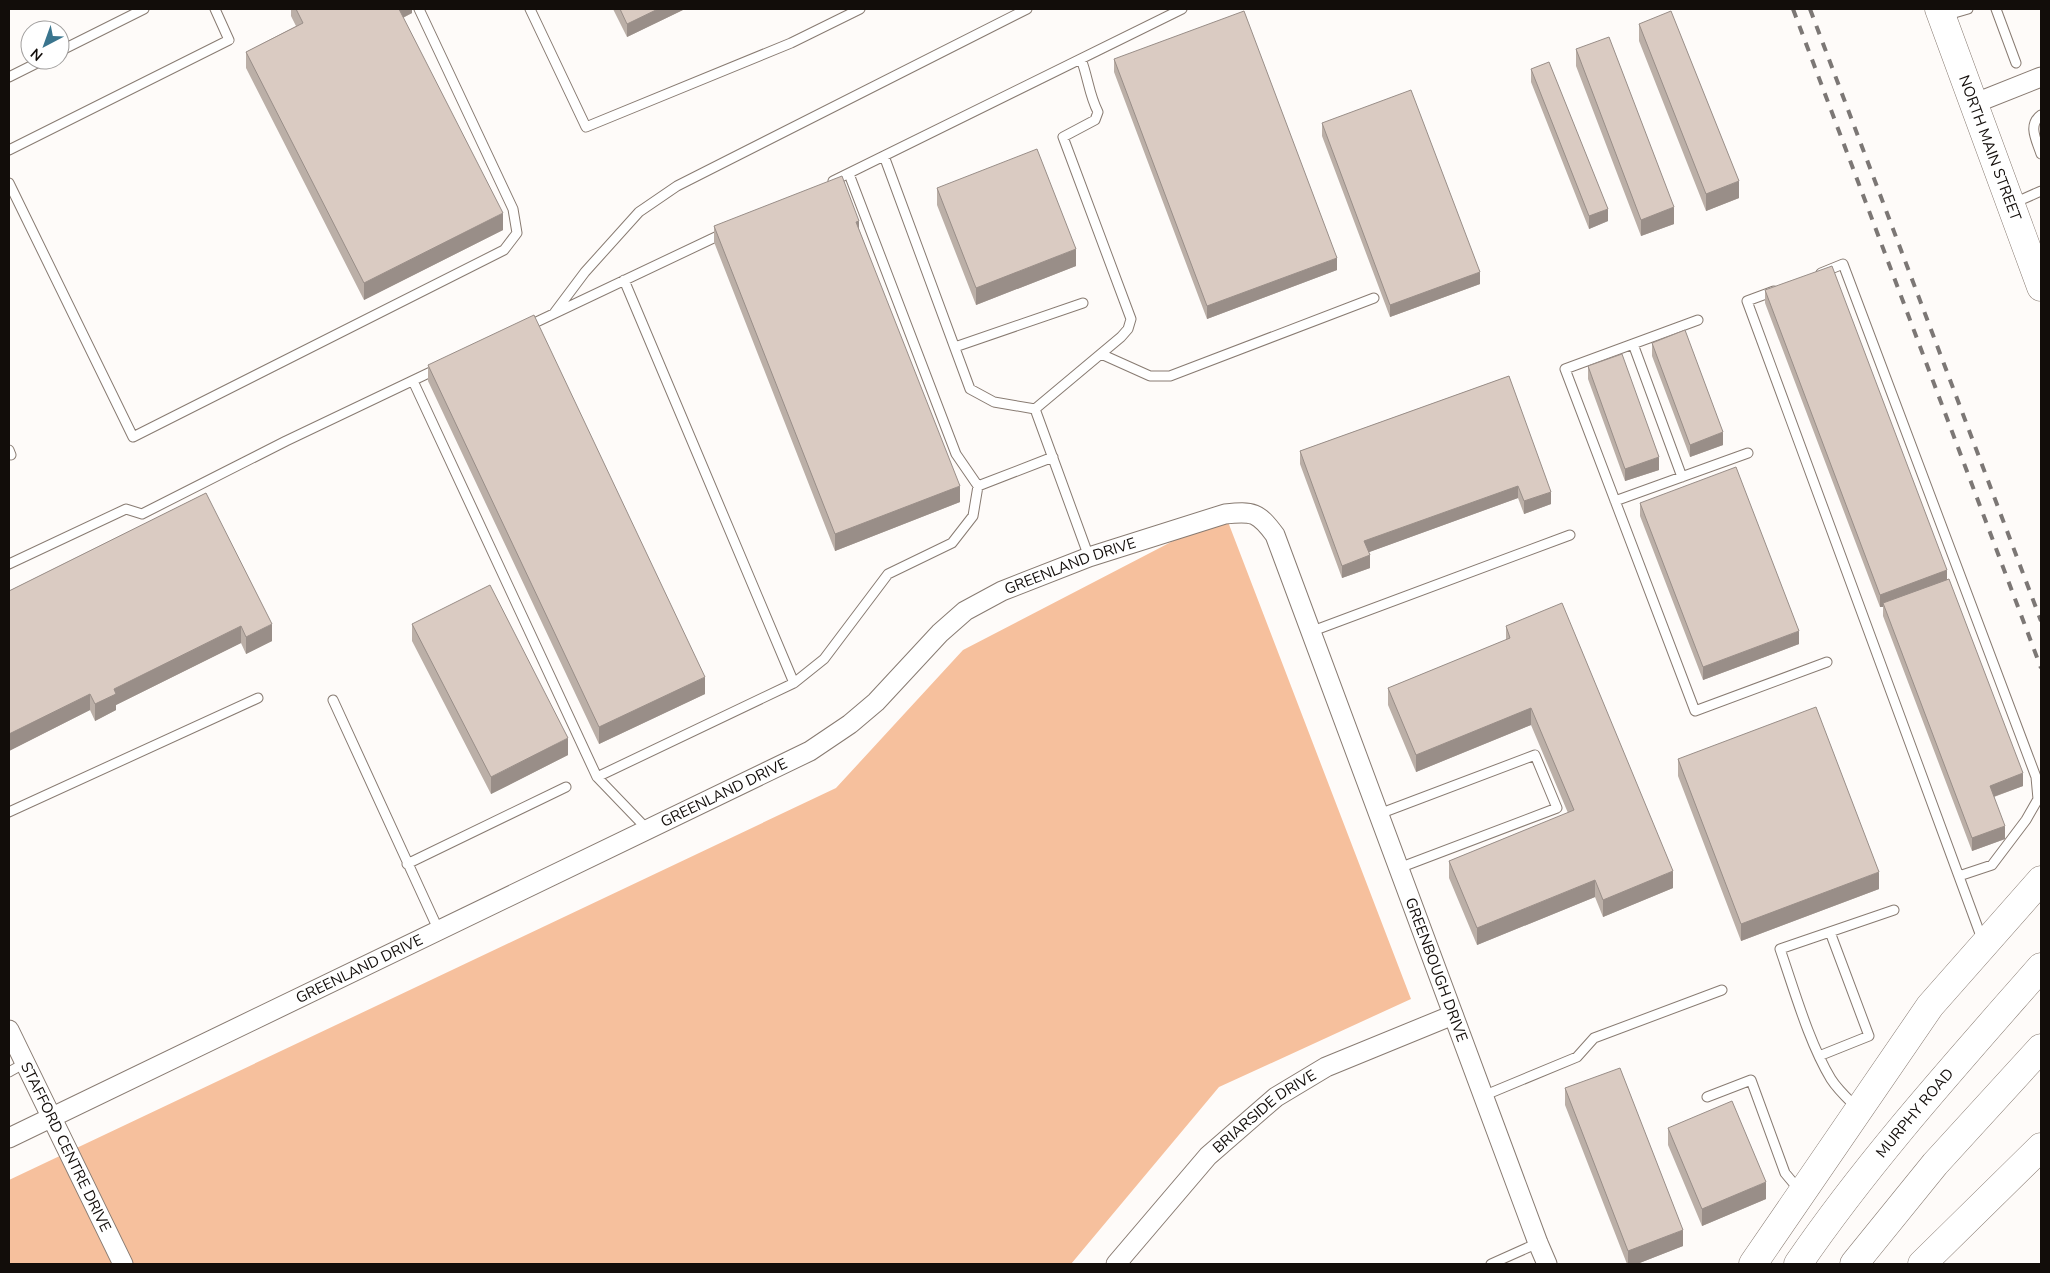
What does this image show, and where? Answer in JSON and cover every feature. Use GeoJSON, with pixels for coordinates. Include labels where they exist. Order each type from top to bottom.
{"type":"FeatureCollection","features":[{"type":"Feature","properties":{"kind":"main road","name":"NORTH MAIN STREET"},"geometry":{"type":"LineString","coordinates":[[1940,13],[2041,287]]}},
{"type":"Feature","properties":{"kind":"main road"},"geometry":{"type":"LineString","coordinates":[[1754,1264],[1930,1006],[2041,880]]}},
{"type":"Feature","properties":{"kind":"main road"},"geometry":{"type":"LineString","coordinates":[[2011,914],[2041,912]]}},
{"type":"Feature","properties":{"kind":"main road","name":"MURPHY ROAD"},"geometry":{"type":"LineString","coordinates":[[1798,1264],[1821,1230],[1864,1175],[1951,1070],[2041,968]]}},
{"type":"Feature","properties":{"kind":"main road"},"geometry":{"type":"LineString","coordinates":[[1854,1264],[1935,1164],[2041,1048]]}},
{"type":"Feature","properties":{"kind":"main road"},"geometry":{"type":"LineString","coordinates":[[1922,1264],[2041,1147]]}},
{"type":"Feature","properties":{"kind":"street"},"geometry":{"type":"LineString","coordinates":[[1973,104],[2041,78]]}},
{"type":"Feature","properties":{"kind":"street","name":"GREENLAND DRIVE"},"geometry":{"type":"LineString","coordinates":[[9,1138],[52,1119],[810,751],[850,724],[876,702],[940,633],[965,611],[1002,591],[1089,557],[1225,514],[1246,512],[1262,518],[1275,535],[1327,676]]}},
{"type":"Feature","properties":{"kind":"street","name":"GREENBOUGH DRIVE"},"geometry":{"type":"LineString","coordinates":[[1327,676],[1547,1264]]}},
{"type":"Feature","properties":{"kind":"street","name":"BRIARSIDE DRIVE"},"geometry":{"type":"LineString","coordinates":[[1116,1264],[1208,1156],[1276,1097],[1326,1066],[1453,1015]]}},
{"type":"Feature","properties":{"kind":"street","name":"STAFFORD CENTRE DRIVE"},"geometry":{"type":"LineString","coordinates":[[9,1030],[17,1068],[52,1119],[123,1264]]}},
{"type":"Feature","properties":{"kind":"lane"},"geometry":{"type":"LineString","coordinates":[[70,46],[144,9]]}},
{"type":"Feature","properties":{"kind":"lane"},"geometry":{"type":"LineString","coordinates":[[9,150],[229,40],[215,9]]}},
{"type":"Feature","properties":{"kind":"lane"},"geometry":{"type":"LineString","coordinates":[[9,183],[133,437],[504,250],[517,233],[513,210],[419,9]]}},
{"type":"Feature","properties":{"kind":"lane"},"geometry":{"type":"LineString","coordinates":[[530,9],[586,127],[791,44],[860,9]]}},
{"type":"Feature","properties":{"kind":"lane"},"geometry":{"type":"LineString","coordinates":[[554,314],[585,272],[639,212],[677,186],[1027,9]]}},
{"type":"Feature","properties":{"kind":"lane"},"geometry":{"type":"LineString","coordinates":[[822,186],[1182,9]]}},
{"type":"Feature","properties":{"kind":"lane"},"geometry":{"type":"LineString","coordinates":[[1940,13],[1968,9]]}},
{"type":"Feature","properties":{"kind":"lane"},"geometry":{"type":"LineString","coordinates":[[1996,9],[2016,63]]}},
{"type":"Feature","properties":{"kind":"lane"},"geometry":{"type":"LineString","coordinates":[[884,156],[970,389],[994,402],[1035,409],[1128,329],[1131,319],[1063,136],[1095,120],[1098,112],[1092,100],[1087,74],[1081,59]]}},
{"type":"Feature","properties":{"kind":"lane"},"geometry":{"type":"LineString","coordinates":[[9,77],[23,70]]}},
{"type":"Feature","properties":{"kind":"lane"},"geometry":{"type":"LineString","coordinates":[[2041,115],[2034,121],[2033,128],[2041,154]]}},
{"type":"Feature","properties":{"kind":"lane"},"geometry":{"type":"LineString","coordinates":[[597,777],[794,684],[824,659],[888,574],[952,543],[974,516],[978,486],[956,454],[849,174]]}},
{"type":"Feature","properties":{"kind":"lane"},"geometry":{"type":"LineString","coordinates":[[2011,204],[2041,192]]}},
{"type":"Feature","properties":{"kind":"lane"},"geometry":{"type":"LineString","coordinates":[[518,331],[732,229]]}},
{"type":"Feature","properties":{"kind":"lane"},"geometry":{"type":"LineString","coordinates":[[1808,278],[1844,264],[2036,777],[2038,799],[2026,820],[1992,865],[1959,876]]}},
{"type":"Feature","properties":{"kind":"lane"},"geometry":{"type":"LineString","coordinates":[[624,280],[794,684]]}},
{"type":"Feature","properties":{"kind":"lane"},"geometry":{"type":"LineString","coordinates":[[1782,288],[1747,302],[1984,944]]}},
{"type":"Feature","properties":{"kind":"lane"},"geometry":{"type":"LineString","coordinates":[[1101,354],[1150,376],[1170,376],[1374,298]]}},
{"type":"Feature","properties":{"kind":"lane"},"geometry":{"type":"LineString","coordinates":[[954,347],[1083,303]]}},
{"type":"Feature","properties":{"kind":"lane"},"geometry":{"type":"LineString","coordinates":[[1698,320],[1565,370],[1695,711],[1827,662]]}},
{"type":"Feature","properties":{"kind":"lane"},"geometry":{"type":"LineString","coordinates":[[1633,344],[1682,477]]}},
{"type":"Feature","properties":{"kind":"lane"},"geometry":{"type":"LineString","coordinates":[[9,564],[126,509],[142,514],[286,441],[448,364]]}},
{"type":"Feature","properties":{"kind":"lane"},"geometry":{"type":"LineString","coordinates":[[413,381],[597,777],[648,830]]}},
{"type":"Feature","properties":{"kind":"lane"},"geometry":{"type":"LineString","coordinates":[[1035,409],[1089,557]]}},
{"type":"Feature","properties":{"kind":"lane"},"geometry":{"type":"LineString","coordinates":[[1616,501],[1748,453]]}},
{"type":"Feature","properties":{"kind":"lane"},"geometry":{"type":"LineString","coordinates":[[978,486],[1053,457]]}},
{"type":"Feature","properties":{"kind":"lane"},"geometry":{"type":"LineString","coordinates":[[1310,632],[1570,535]]}},
{"type":"Feature","properties":{"kind":"lane"},"geometry":{"type":"LineString","coordinates":[[9,812],[258,698]]}},
{"type":"Feature","properties":{"kind":"lane"},"geometry":{"type":"LineString","coordinates":[[332,700],[439,931]]}},
{"type":"Feature","properties":{"kind":"lane"},"geometry":{"type":"LineString","coordinates":[[1378,814],[1535,755],[1556,808],[1399,868]]}},
{"type":"Feature","properties":{"kind":"lane"},"geometry":{"type":"LineString","coordinates":[[407,864],[566,787]]}},
{"type":"Feature","properties":{"kind":"lane"},"geometry":{"type":"LineString","coordinates":[[1859,1109],[1832,1080],[1819,1056],[1780,949],[1894,910]]}},
{"type":"Feature","properties":{"kind":"lane"},"geometry":{"type":"LineString","coordinates":[[1819,1056],[1869,1036],[1830,932]]}},
{"type":"Feature","properties":{"kind":"lane"},"geometry":{"type":"LineString","coordinates":[[1483,1096],[1576,1057],[1594,1038],[1722,990]]}},
{"type":"Feature","properties":{"kind":"lane"},"geometry":{"type":"LineString","coordinates":[[1707,1098],[1751,1080],[1785,1173],[1802,1193]]}},
{"type":"Feature","properties":{"kind":"lane"},"geometry":{"type":"LineString","coordinates":[[1491,1264],[1538,1243]]}},
{"type":"Feature","properties":{"kind":"shaded area"},"geometry":{"type":"Polygon","coordinates":[[[1225,514],[1411,999],[1219,1087],[1071,1264],[9,1264],[9,1180],[836,788],[963,650],[1225,514]]]}},
{"type":"Feature","properties":{"kind":"building"},"geometry":{"type":"Polygon","coordinates":[[[296,9],[399,9],[503,213],[364,283],[246,52],[303,23],[296,9]]]}},
{"type":"Feature","properties":{"kind":"building"},"geometry":{"type":"Polygon","coordinates":[[[620,9],[658,9],[627,24],[620,9]]]}},
{"type":"Feature","properties":{"kind":"building"},"geometry":{"type":"Polygon","coordinates":[[[1244,11],[1337,258],[1207,306],[1114,59],[1244,11]]]}},
{"type":"Feature","properties":{"kind":"building"},"geometry":{"type":"Polygon","coordinates":[[[1671,11],[1739,181],[1706,194],[1639,24],[1671,11]]]}},
{"type":"Feature","properties":{"kind":"building"},"geometry":{"type":"Polygon","coordinates":[[[1609,37],[1674,207],[1641,220],[1576,49],[1609,37]]]}},
{"type":"Feature","properties":{"kind":"building"},"geometry":{"type":"Polygon","coordinates":[[[1549,62],[1608,209],[1589,216],[1531,69],[1549,62]]]}},
{"type":"Feature","properties":{"kind":"building"},"geometry":{"type":"Polygon","coordinates":[[[1411,90],[1480,272],[1390,305],[1322,123],[1411,90]]]}},
{"type":"Feature","properties":{"kind":"building"},"geometry":{"type":"Polygon","coordinates":[[[1037,149],[1076,249],[976,288],[937,188],[1037,149]]]}},
{"type":"Feature","properties":{"kind":"building"},"geometry":{"type":"Polygon","coordinates":[[[842,176],[859,221],[856,222],[960,486],[835,534],[714,226],[842,176]]]}},
{"type":"Feature","properties":{"kind":"building"},"geometry":{"type":"Polygon","coordinates":[[[1832,266],[1947,570],[1880,595],[1765,290],[1832,266]]]}},
{"type":"Feature","properties":{"kind":"building"},"geometry":{"type":"Polygon","coordinates":[[[534,315],[705,677],[599,727],[428,365],[534,315]]]}},
{"type":"Feature","properties":{"kind":"building"},"geometry":{"type":"Polygon","coordinates":[[[1685,330],[1723,432],[1690,445],[1652,343],[1685,330]]]}},
{"type":"Feature","properties":{"kind":"building"},"geometry":{"type":"Polygon","coordinates":[[[1622,354],[1659,457],[1625,469],[1588,366],[1622,354]]]}},
{"type":"Feature","properties":{"kind":"building"},"geometry":{"type":"Polygon","coordinates":[[[1509,376],[1551,492],[1524,501],[1518,486],[1364,541],[1370,555],[1342,566],[1300,451],[1509,376]]]}},
{"type":"Feature","properties":{"kind":"building"},"geometry":{"type":"Polygon","coordinates":[[[1736,467],[1799,631],[1703,667],[1640,503],[1736,467]]]}},
{"type":"Feature","properties":{"kind":"building"},"geometry":{"type":"Polygon","coordinates":[[[206,493],[272,624],[246,637],[241,626],[114,689],[116,694],[95,704],[90,694],[9,734],[9,591],[206,493]]]}},
{"type":"Feature","properties":{"kind":"building"},"geometry":{"type":"Polygon","coordinates":[[[1949,579],[2023,773],[1990,786],[2005,826],[1972,838],[1883,603],[1949,579]]]}},
{"type":"Feature","properties":{"kind":"building"},"geometry":{"type":"Polygon","coordinates":[[[490,585],[568,738],[491,777],[412,624],[490,585]]]}},
{"type":"Feature","properties":{"kind":"building"},"geometry":{"type":"Polygon","coordinates":[[[1562,603],[1673,871],[1603,900],[1595,880],[1477,928],[1449,861],[1574,810],[1531,708],[1416,755],[1388,688],[1510,638],[1506,626],[1562,603]]]}},
{"type":"Feature","properties":{"kind":"building"},"geometry":{"type":"Polygon","coordinates":[[[1816,707],[1879,872],[1741,924],[1678,759],[1816,707]]]}},
{"type":"Feature","properties":{"kind":"building"},"geometry":{"type":"Polygon","coordinates":[[[1620,1068],[1683,1230],[1628,1251],[1565,1088],[1620,1068]]]}},
{"type":"Feature","properties":{"kind":"building"},"geometry":{"type":"Polygon","coordinates":[[[1732,1101],[1766,1182],[1702,1209],[1668,1128],[1732,1101]]]}},
{"type":"Feature","properties":{"kind":"railway"},"geometry":{"type":"LineString","coordinates":[[1793,9],[2041,668]]}},
{"type":"Feature","properties":{"kind":"railway"},"geometry":{"type":"LineString","coordinates":[[1810,9],[2041,621]]}}]}
